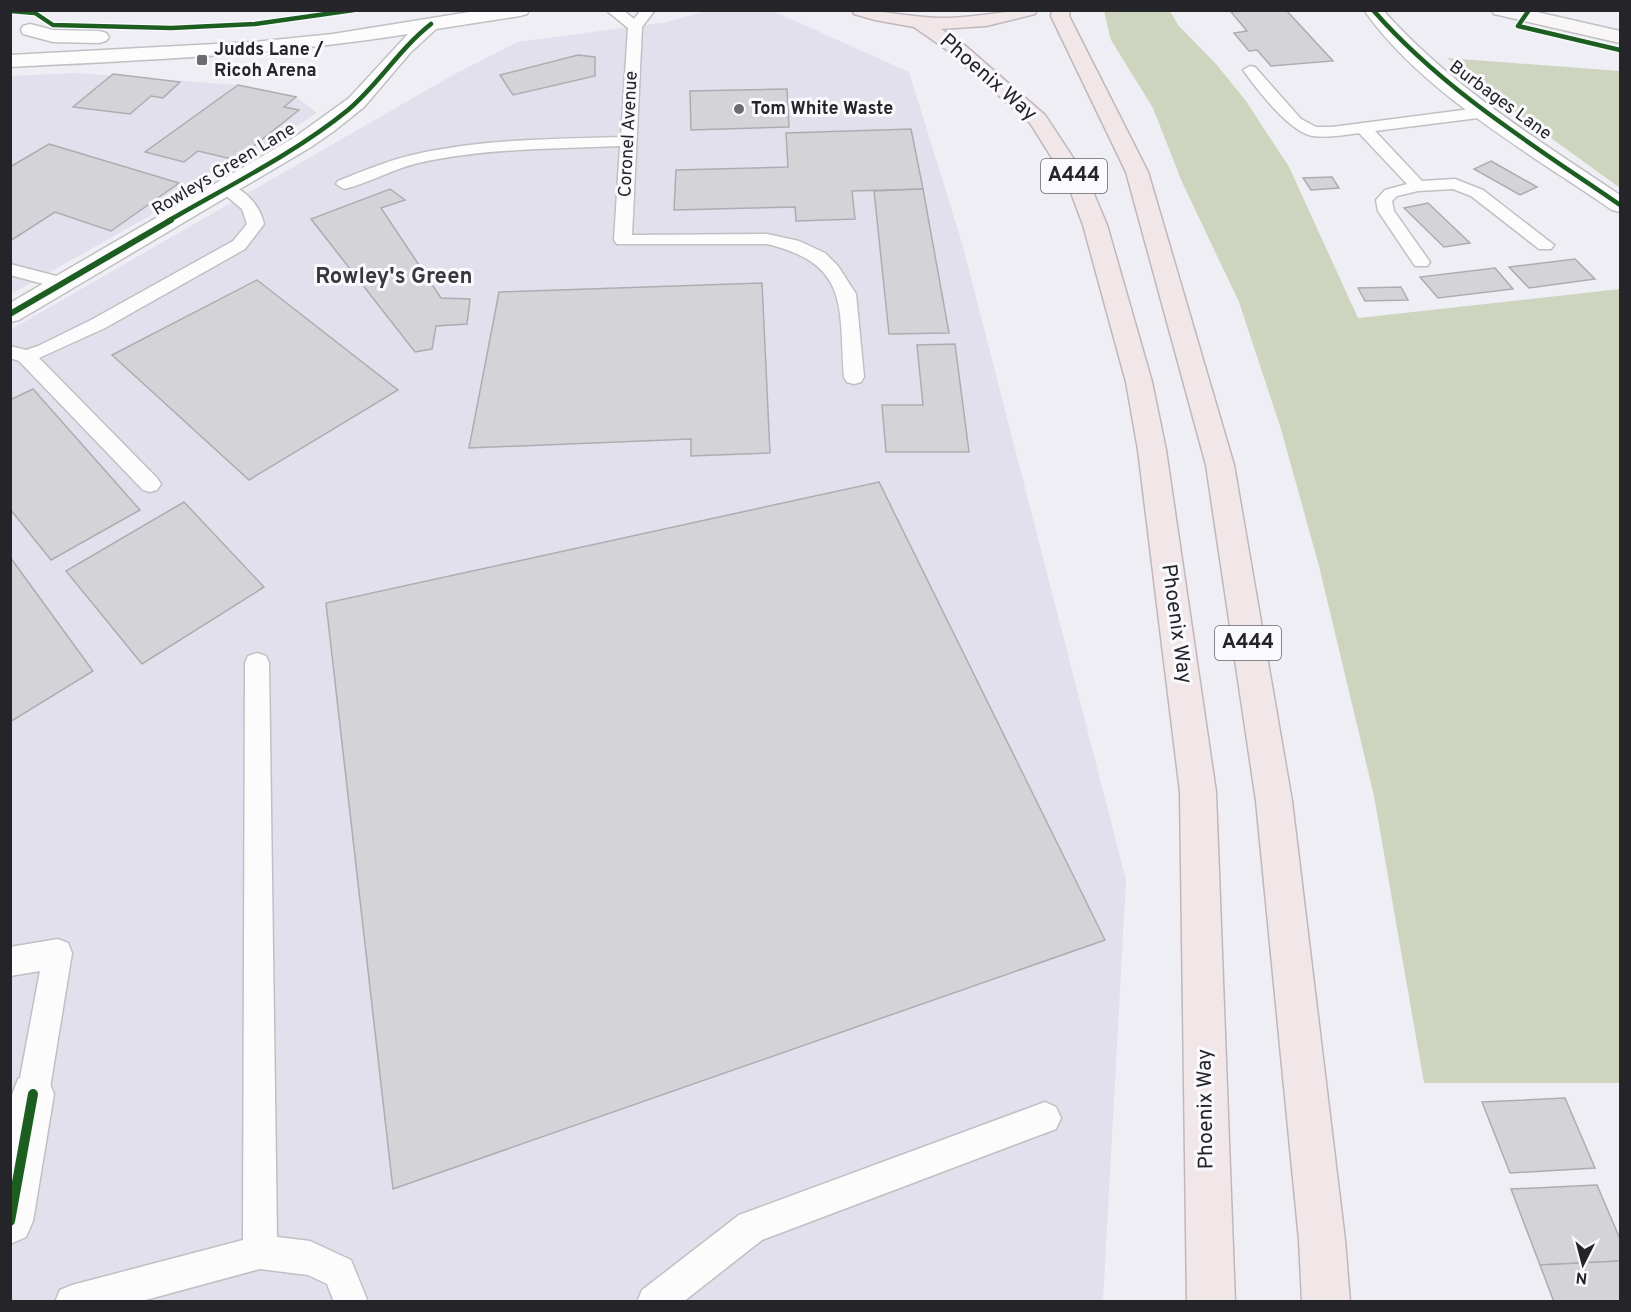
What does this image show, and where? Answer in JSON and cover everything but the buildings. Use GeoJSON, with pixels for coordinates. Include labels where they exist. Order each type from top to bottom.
{"type":"FeatureCollection","features":[{"type":"Feature","properties":{"kind":"highway"},"geometry":{"type":"LineString","coordinates":[[861,10],[893,20],[922,25],[980,22],[1028,10]]}},
{"type":"Feature","properties":{"kind":"highway","name":"A444"},"geometry":{"type":"LineString","coordinates":[[1061,10],[1060,16],[1137,171],[1220,465],[1274,801],[1322,1240],[1326,1302]]}},
{"type":"Feature","properties":{"kind":"highway","name":"Phoenix Way"},"geometry":{"type":"LineString","coordinates":[[922,25],[954,46],[1038,119],[1078,182],[1095,225],[1138,382],[1152,450],[1198,792],[1211,1302]]}},
{"type":"Feature","properties":{"kind":"highway"},"geometry":{"type":"LineString","coordinates":[[1206,1302],[1209,1216]]}},
{"type":"Feature","properties":{"kind":"street"},"geometry":{"type":"LineString","coordinates":[[22,23],[53,36],[192,36],[331,23],[415,10]]}},
{"type":"Feature","properties":{"kind":"street","name":"Rowleys Green Lane"},"geometry":{"type":"LineString","coordinates":[[10,61],[211,51],[333,40],[520,10]]}},
{"type":"Feature","properties":{"kind":"street","name":"Burbages Lane"},"geometry":{"type":"LineString","coordinates":[[1373,10],[1395,38],[1426,66],[1486,112],[1620,205]]}},
{"type":"Feature","properties":{"kind":"street"},"geometry":{"type":"LineString","coordinates":[[1501,10],[1620,37]]}},
{"type":"Feature","properties":{"kind":"street"},"geometry":{"type":"LineString","coordinates":[[1563,10],[1620,27]]}},
{"type":"Feature","properties":{"kind":"street"},"geometry":{"type":"LineString","coordinates":[[1395,38],[1402,17]]}},
{"type":"Feature","properties":{"kind":"street"},"geometry":{"type":"LineString","coordinates":[[10,55],[28,43],[32,36],[22,23]]}},
{"type":"Feature","properties":{"kind":"street","name":"Rowleys Green Lane"},"geometry":{"type":"LineString","coordinates":[[10,314],[303,142],[342,114],[362,96],[366,64],[409,40],[431,24]]}},
{"type":"Feature","properties":{"kind":"street"},"geometry":{"type":"LineString","coordinates":[[333,40],[366,64]]}},
{"type":"Feature","properties":{"kind":"street"},"geometry":{"type":"LineString","coordinates":[[10,1221],[33,1094]]}},
{"type":"Feature","properties":{"kind":"lane"},"geometry":{"type":"LineString","coordinates":[[612,10],[622,15],[635,27],[649,10]]}},
{"type":"Feature","properties":{"kind":"lane","name":"Coronel Avenue"},"geometry":{"type":"LineString","coordinates":[[635,27],[623,240],[767,239],[793,245],[819,257],[832,270],[847,294],[854,377]]}},
{"type":"Feature","properties":{"kind":"lane"},"geometry":{"type":"LineString","coordinates":[[1250,70],[1296,122],[1313,131],[1364,129],[1486,112]]}},
{"type":"Feature","properties":{"kind":"lane"},"geometry":{"type":"LineString","coordinates":[[1364,129],[1418,186]]}},
{"type":"Feature","properties":{"kind":"lane"},"geometry":{"type":"LineString","coordinates":[[344,184],[394,165],[430,156],[486,148],[628,141]]}},
{"type":"Feature","properties":{"kind":"lane"},"geometry":{"type":"LineString","coordinates":[[1421,262],[1386,210],[1384,200],[1391,193],[1418,186],[1455,184],[1477,193],[1545,245]]}},
{"type":"Feature","properties":{"kind":"lane"},"geometry":{"type":"LineString","coordinates":[[18,354],[45,350],[98,324],[239,246],[256,224],[255,212],[249,204],[225,188]]}},
{"type":"Feature","properties":{"kind":"lane"},"geometry":{"type":"LineString","coordinates":[[10,270],[62,284]]}},
{"type":"Feature","properties":{"kind":"lane"},"geometry":{"type":"LineString","coordinates":[[18,354],[150,484]]}},
{"type":"Feature","properties":{"kind":"lane"},"geometry":{"type":"LineString","coordinates":[[257,663],[260,1252]]}},
{"type":"Feature","properties":{"kind":"lane"},"geometry":{"type":"LineString","coordinates":[[10,963],[58,953],[33,1094]]}},
{"type":"Feature","properties":{"kind":"lane"},"geometry":{"type":"LineString","coordinates":[[654,1302],[752,1227],[1046,1118]]}},
{"type":"Feature","properties":{"kind":"lane"},"geometry":{"type":"LineString","coordinates":[[72,1302],[260,1252],[310,1258],[339,1272],[351,1302]]}},
{"type":"Feature","properties":{"kind":"shaded area"},"geometry":{"type":"Polygon","coordinates":[[[705,11],[775,12],[909,72],[962,243],[1126,880],[1103,1301],[11,1301],[10,330],[453,75],[518,42],[667,22],[705,11]]]}},
{"type":"Feature","properties":{"kind":"shaded area"},"geometry":{"type":"Polygon","coordinates":[[[76,73],[238,85],[296,97],[317,113],[176,201],[11,294],[10,76],[76,73]]]}},
{"type":"Feature","properties":{"kind":"green space"},"geometry":{"type":"Polygon","coordinates":[[[1104,11],[1170,11],[1178,25],[1216,64],[1246,101],[1289,167],[1358,318],[1620,289],[1620,1083],[1424,1083],[1374,796],[1319,566],[1281,429],[1239,302],[1182,182],[1153,108],[1111,40],[1104,11]]]}},
{"type":"Feature","properties":{"kind":"green space"},"geometry":{"type":"Polygon","coordinates":[[[1447,58],[1620,71],[1620,188],[1500,101],[1447,58]]]}},
{"type":"Feature","properties":{"kind":"cycle path"},"geometry":{"type":"LineString","coordinates":[[10,11],[35,13],[53,25],[171,28],[255,24],[354,10]]}},
{"type":"Feature","properties":{"kind":"cycle path"},"geometry":{"type":"LineString","coordinates":[[1373,10],[1398,38],[1456,91],[1620,205]]}},
{"type":"Feature","properties":{"kind":"cycle path"},"geometry":{"type":"LineString","coordinates":[[1529,10],[1518,26],[1620,50]]}},
{"type":"Feature","properties":{"kind":"cycle path"},"geometry":{"type":"LineString","coordinates":[[10,314],[303,142],[356,103],[403,49],[431,24]]}},
{"type":"Feature","properties":{"kind":"cycle path"},"geometry":{"type":"LineString","coordinates":[[10,1221],[33,1094]]}},
{"type":"Feature","properties":{"kind":"place","name":"Judds Lane / Ricoh Arena"},"geometry":{"type":"Point","coordinates":[202,60]}},
{"type":"Feature","properties":{"kind":"place","name":"Tom White Waste"},"geometry":{"type":"Point","coordinates":[739,109]}},
{"type":"Feature","properties":{"kind":"district","name":"Rowley's Green"},"geometry":{"type":"Point","coordinates":[394,277]}}]}
